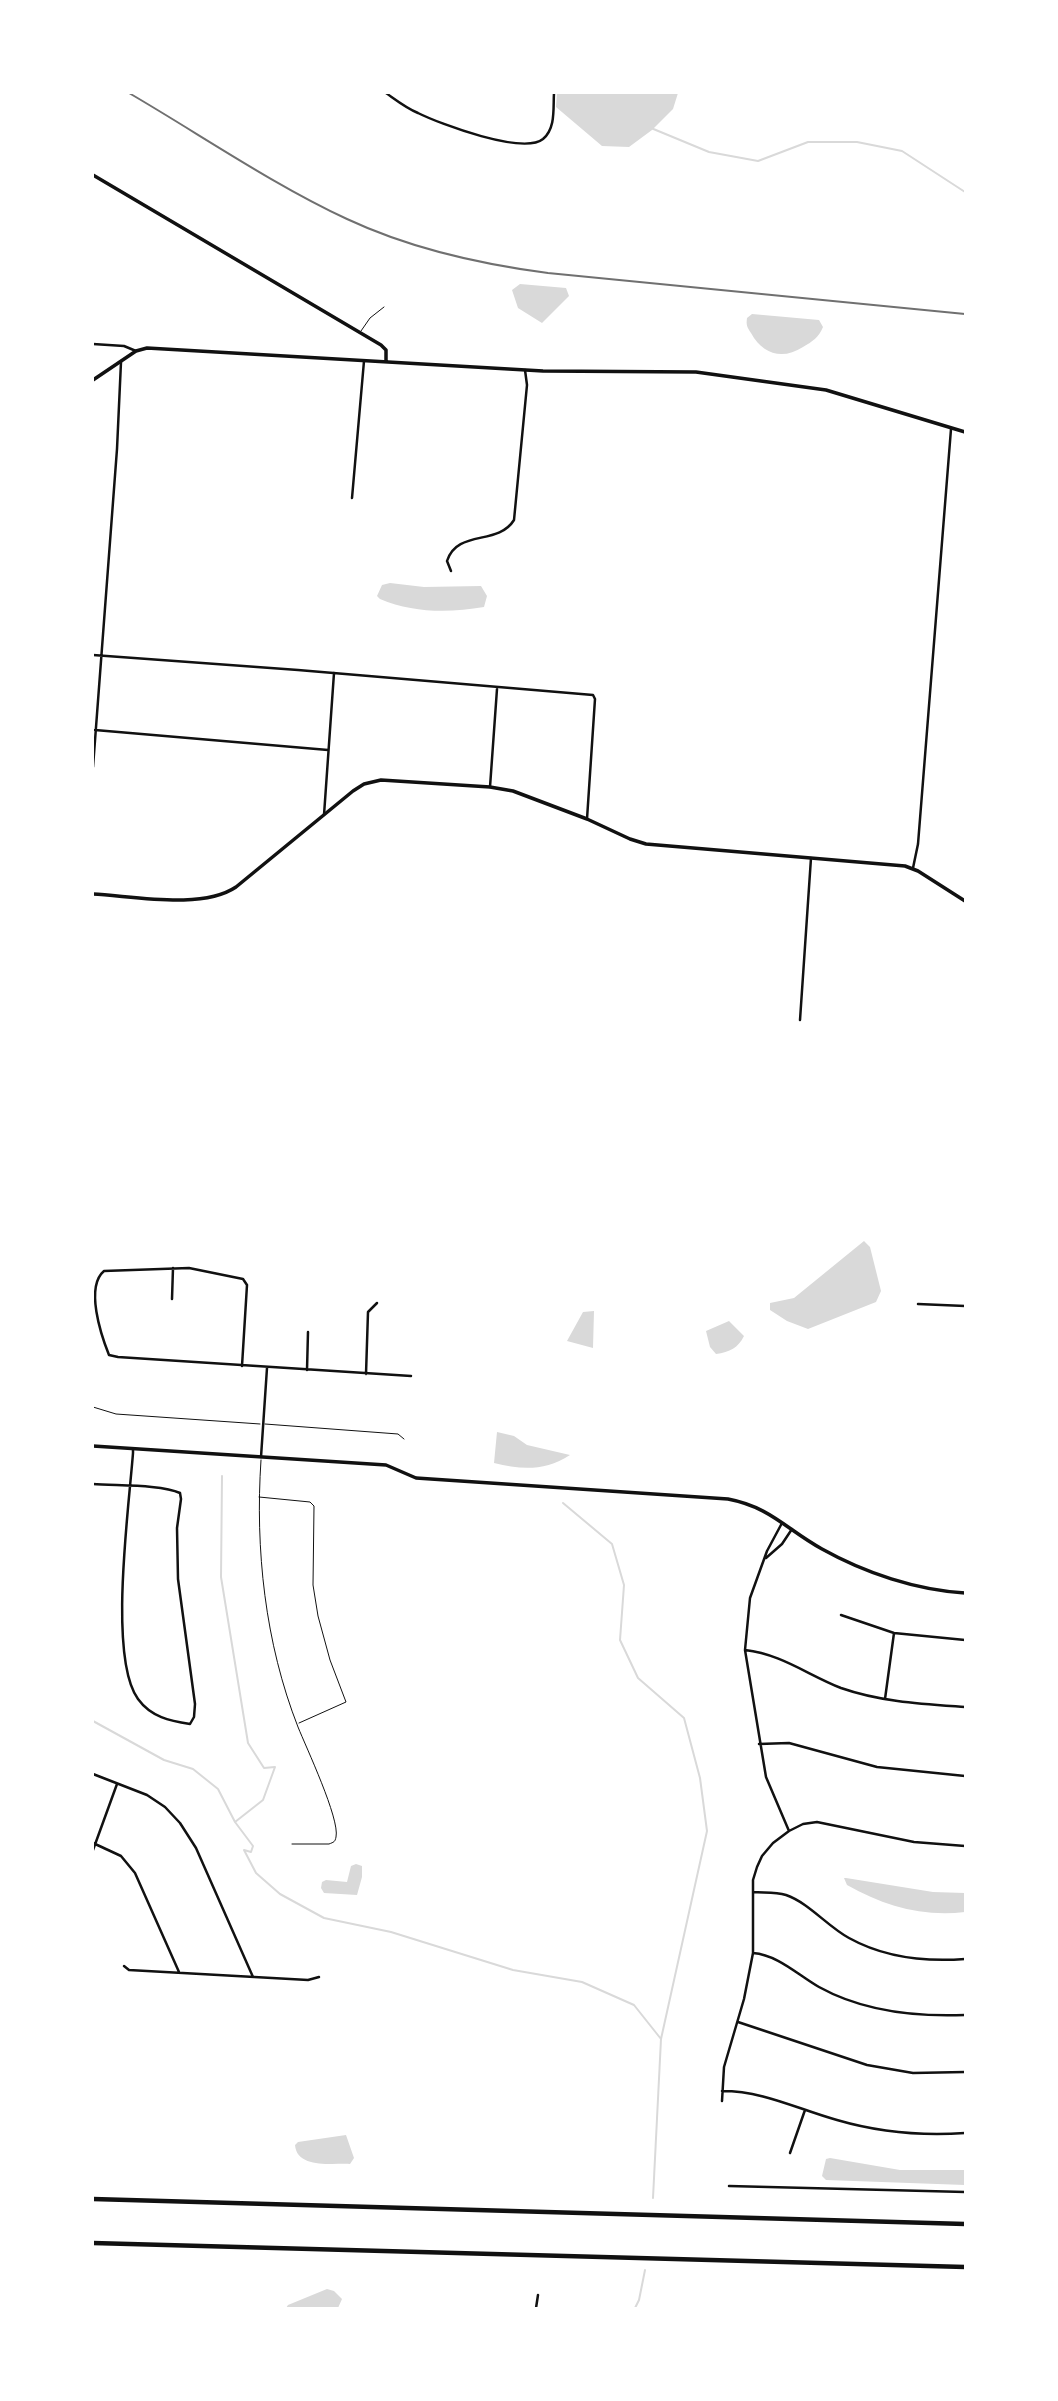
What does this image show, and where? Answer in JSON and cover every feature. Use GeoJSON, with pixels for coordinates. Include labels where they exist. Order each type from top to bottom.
{"type":"FeatureCollection","features":[{"type":"Feature","properties":{"kind":"highway"},"geometry":{"type":"LineString","coordinates":[[93,2199],[965,2224]]}},
{"type":"Feature","properties":{"kind":"highway"},"geometry":{"type":"LineString","coordinates":[[93,2243],[965,2267]]}},
{"type":"Feature","properties":{"kind":"street"},"geometry":{"type":"LineString","coordinates":[[386,93],[417,113],[454,127],[510,142],[530,144],[544,138],[550,130],[554,93]]}},
{"type":"Feature","properties":{"kind":"street"},"geometry":{"type":"LineString","coordinates":[[93,175],[381,345],[386,351],[387,362]]}},
{"type":"Feature","properties":{"kind":"street"},"geometry":{"type":"LineString","coordinates":[[93,344],[124,346],[136,351]]}},
{"type":"Feature","properties":{"kind":"street"},"geometry":{"type":"LineString","coordinates":[[93,380],[136,351],[147,348],[526,370],[685,371],[799,385],[840,394],[965,432]]}},
{"type":"Feature","properties":{"kind":"street"},"geometry":{"type":"LineString","coordinates":[[352,498],[364,361]]}},
{"type":"Feature","properties":{"kind":"street"},"geometry":{"type":"LineString","coordinates":[[93,767],[121,362]]}},
{"type":"Feature","properties":{"kind":"street"},"geometry":{"type":"LineString","coordinates":[[451,571],[447,561],[456,547],[470,539],[501,533],[510,527],[515,516],[527,386],[526,370]]}},
{"type":"Feature","properties":{"kind":"street"},"geometry":{"type":"LineString","coordinates":[[913,868],[918,844],[951,428]]}},
{"type":"Feature","properties":{"kind":"street"},"geometry":{"type":"LineString","coordinates":[[93,655],[592,694],[595,699],[587,820]]}},
{"type":"Feature","properties":{"kind":"street"},"geometry":{"type":"LineString","coordinates":[[324,815],[334,673]]}},
{"type":"Feature","properties":{"kind":"street"},"geometry":{"type":"LineString","coordinates":[[490,787],[498,688]]}},
{"type":"Feature","properties":{"kind":"street"},"geometry":{"type":"LineString","coordinates":[[95,730],[328,750]]}},
{"type":"Feature","properties":{"kind":"street"},"geometry":{"type":"LineString","coordinates":[[93,894],[196,900],[214,897],[236,887],[356,788],[374,781],[490,787],[523,794],[646,844],[913,868],[965,901]]}},
{"type":"Feature","properties":{"kind":"street"},"geometry":{"type":"LineString","coordinates":[[800,1020],[811,858]]}},
{"type":"Feature","properties":{"kind":"street"},"geometry":{"type":"LineString","coordinates":[[172,1299],[173,1268]]}},
{"type":"Feature","properties":{"kind":"street"},"geometry":{"type":"LineString","coordinates":[[242,1366],[247,1285],[243,1279],[189,1268],[104,1271],[99,1275],[96,1314],[109,1355],[118,1357],[267,1368],[411,1376]]}},
{"type":"Feature","properties":{"kind":"street"},"geometry":{"type":"LineString","coordinates":[[366,1374],[368,1312],[377,1303]]}},
{"type":"Feature","properties":{"kind":"street"},"geometry":{"type":"LineString","coordinates":[[918,1304],[965,1306]]}},
{"type":"Feature","properties":{"kind":"street"},"geometry":{"type":"LineString","coordinates":[[307,1370],[308,1332]]}},
{"type":"Feature","properties":{"kind":"street"},"geometry":{"type":"LineString","coordinates":[[261,1457],[267,1368]]}},
{"type":"Feature","properties":{"kind":"street"},"geometry":{"type":"LineString","coordinates":[[93,1446],[386,1465],[416,1478],[746,1502],[767,1511],[845,1561],[918,1586],[965,1593]]}},
{"type":"Feature","properties":{"kind":"street"},"geometry":{"type":"LineString","coordinates":[[93,1484],[131,1487],[173,1489],[180,1493],[177,1528],[178,1579],[194,1693],[194,1717],[190,1724],[159,1717],[147,1709],[137,1698],[129,1676],[122,1638],[122,1620],[131,1487],[133,1449]]}},
{"type":"Feature","properties":{"kind":"street"},"geometry":{"type":"LineString","coordinates":[[782,1522],[769,1545],[750,1598],[745,1650],[759,1744],[772,1794],[789,1831]]}},
{"type":"Feature","properties":{"kind":"street"},"geometry":{"type":"LineString","coordinates":[[766,1558],[782,1544],[792,1529]]}},
{"type":"Feature","properties":{"kind":"street"},"geometry":{"type":"LineString","coordinates":[[841,1615],[894,1633],[965,1640]]}},
{"type":"Feature","properties":{"kind":"street"},"geometry":{"type":"LineString","coordinates":[[885,1700],[894,1633]]}},
{"type":"Feature","properties":{"kind":"street"},"geometry":{"type":"LineString","coordinates":[[745,1650],[768,1653],[824,1681],[885,1700],[965,1707]]}},
{"type":"Feature","properties":{"kind":"street"},"geometry":{"type":"LineString","coordinates":[[759,1744],[789,1743],[877,1767],[965,1776]]}},
{"type":"Feature","properties":{"kind":"street"},"geometry":{"type":"LineString","coordinates":[[93,1774],[157,1801],[174,1815],[187,1833],[253,1977]]}},
{"type":"Feature","properties":{"kind":"street"},"geometry":{"type":"LineString","coordinates":[[93,1850],[117,1783]]}},
{"type":"Feature","properties":{"kind":"street"},"geometry":{"type":"LineString","coordinates":[[722,2101],[729,2045],[744,1999],[753,1953],[753,1880],[762,1856],[773,1843],[803,1824],[817,1822],[914,1842],[965,1846]]}},
{"type":"Feature","properties":{"kind":"street"},"geometry":{"type":"LineString","coordinates":[[94,1844],[121,1856],[135,1873],[179,1972]]}},
{"type":"Feature","properties":{"kind":"street"},"geometry":{"type":"LineString","coordinates":[[753,1892],[785,1895],[851,1939],[878,1950],[904,1958],[965,1959]]}},
{"type":"Feature","properties":{"kind":"street"},"geometry":{"type":"LineString","coordinates":[[753,1953],[772,1958],[821,1988],[854,2002],[914,2016],[965,2015]]}},
{"type":"Feature","properties":{"kind":"street"},"geometry":{"type":"LineString","coordinates":[[124,1966],[129,1970],[253,1977],[308,1980],[319,1977]]}},
{"type":"Feature","properties":{"kind":"street"},"geometry":{"type":"LineString","coordinates":[[737,2022],[867,2065],[913,2073],[965,2072]]}},
{"type":"Feature","properties":{"kind":"street"},"geometry":{"type":"LineString","coordinates":[[722,2091],[755,2093],[838,2121],[893,2132],[965,2133]]}},
{"type":"Feature","properties":{"kind":"street"},"geometry":{"type":"LineString","coordinates":[[790,2153],[805,2110]]}},
{"type":"Feature","properties":{"kind":"street"},"geometry":{"type":"LineString","coordinates":[[729,2186],[965,2192]]}},
{"type":"Feature","properties":{"kind":"street"},"geometry":{"type":"LineString","coordinates":[[536,2308],[538,2295]]}},
{"type":"Feature","properties":{"kind":"lane"},"geometry":{"type":"LineString","coordinates":[[360,332],[370,318],[384,307]]}},
{"type":"Feature","properties":{"kind":"lane"},"geometry":{"type":"LineString","coordinates":[[93,1407],[116,1414],[398,1434],[404,1438]]}},
{"type":"Feature","properties":{"kind":"lane"},"geometry":{"type":"LineString","coordinates":[[261,1457],[261,1561],[272,1640],[297,1724],[329,1806],[336,1833],[333,1842],[329,1844],[292,1844]]}},
{"type":"Feature","properties":{"kind":"lane"},"geometry":{"type":"LineString","coordinates":[[259,1497],[310,1502],[314,1506],[313,1585],[327,1649],[346,1702],[297,1724]]}},
{"type":"Feature","properties":{"kind":"shaded area"},"geometry":{"type":"Polygon","coordinates":[[[557,93],[678,93],[673,109],[652,130],[629,147],[602,146],[556,107],[557,93]]]}},
{"type":"Feature","properties":{"kind":"shaded area"},"geometry":{"type":"Polygon","coordinates":[[[520,284],[566,288],[569,296],[542,323],[518,308],[512,290],[520,284]]]}},
{"type":"Feature","properties":{"kind":"shaded area"},"geometry":{"type":"Polygon","coordinates":[[[752,314],[819,320],[823,327],[815,339],[796,351],[774,353],[761,346],[749,329],[747,318],[752,314]]]}},
{"type":"Feature","properties":{"kind":"shaded area"},"geometry":{"type":"Polygon","coordinates":[[[390,583],[424,587],[481,586],[487,596],[484,607],[444,611],[418,609],[380,599],[377,596],[382,585],[390,583]]]}},
{"type":"Feature","properties":{"kind":"shaded area"},"geometry":{"type":"Polygon","coordinates":[[[864,1241],[870,1247],[881,1291],[876,1302],[808,1329],[787,1321],[770,1310],[770,1303],[794,1298],[864,1241]]]}},
{"type":"Feature","properties":{"kind":"shaded area"},"geometry":{"type":"Polygon","coordinates":[[[594,1311],[593,1348],[567,1341],[583,1312],[594,1311]]]}},
{"type":"Feature","properties":{"kind":"shaded area"},"geometry":{"type":"Polygon","coordinates":[[[729,1321],[744,1336],[733,1349],[716,1354],[710,1347],[706,1331],[729,1321]]]}},
{"type":"Feature","properties":{"kind":"shaded area"},"geometry":{"type":"Polygon","coordinates":[[[497,1432],[514,1436],[527,1445],[570,1455],[552,1464],[533,1468],[494,1463],[497,1432]]]}},
{"type":"Feature","properties":{"kind":"shaded area"},"geometry":{"type":"Polygon","coordinates":[[[351,1866],[362,1866],[357,1895],[324,1893],[322,1882],[347,1882],[351,1866]]]}},
{"type":"Feature","properties":{"kind":"shaded area"},"geometry":{"type":"Polygon","coordinates":[[[844,1878],[933,1892],[965,1893],[965,1912],[934,1913],[889,1904],[847,1885],[844,1878]]]}},
{"type":"Feature","properties":{"kind":"shaded area"},"geometry":{"type":"Polygon","coordinates":[[[346,2135],[354,2158],[350,2164],[316,2163],[297,2153],[295,2145],[298,2142],[346,2135]]]}},
{"type":"Feature","properties":{"kind":"shaded area"},"geometry":{"type":"Polygon","coordinates":[[[826,2159],[900,2170],[965,2170],[965,2185],[826,2180],[822,2176],[826,2159]]]}},
{"type":"Feature","properties":{"kind":"shaded area"},"geometry":{"type":"Polygon","coordinates":[[[327,2289],[334,2291],[342,2299],[338,2308],[286,2308],[288,2305],[327,2289]]]}},
{"type":"Feature","properties":{"kind":"waterway"},"geometry":{"type":"LineString","coordinates":[[651,128],[709,152],[758,161],[808,142],[857,142],[902,151],[965,192]]}},
{"type":"Feature","properties":{"kind":"waterway"},"geometry":{"type":"LineString","coordinates":[[222,1476],[221,1577],[248,1743],[264,1768],[275,1767],[263,1800],[235,1822],[253,1846],[251,1852],[244,1850],[256,1873],[280,1894],[324,1918],[391,1932],[513,1970],[582,1982],[634,2005],[661,2039]]}},
{"type":"Feature","properties":{"kind":"waterway"},"geometry":{"type":"LineString","coordinates":[[563,1503],[612,1544],[624,1585],[620,1640],[638,1678],[684,1718],[700,1778],[707,1831],[661,2039],[653,2198]]}},
{"type":"Feature","properties":{"kind":"waterway"},"geometry":{"type":"LineString","coordinates":[[93,1721],[164,1760],[193,1769],[218,1789],[235,1822]]}},
{"type":"Feature","properties":{"kind":"waterway"},"geometry":{"type":"LineString","coordinates":[[635,2308],[645,2270]]}},
{"type":"Feature","properties":{"kind":"railway"},"geometry":{"type":"LineString","coordinates":[[129,93],[319,205],[371,230],[446,254],[548,273],[965,314]]}}]}
